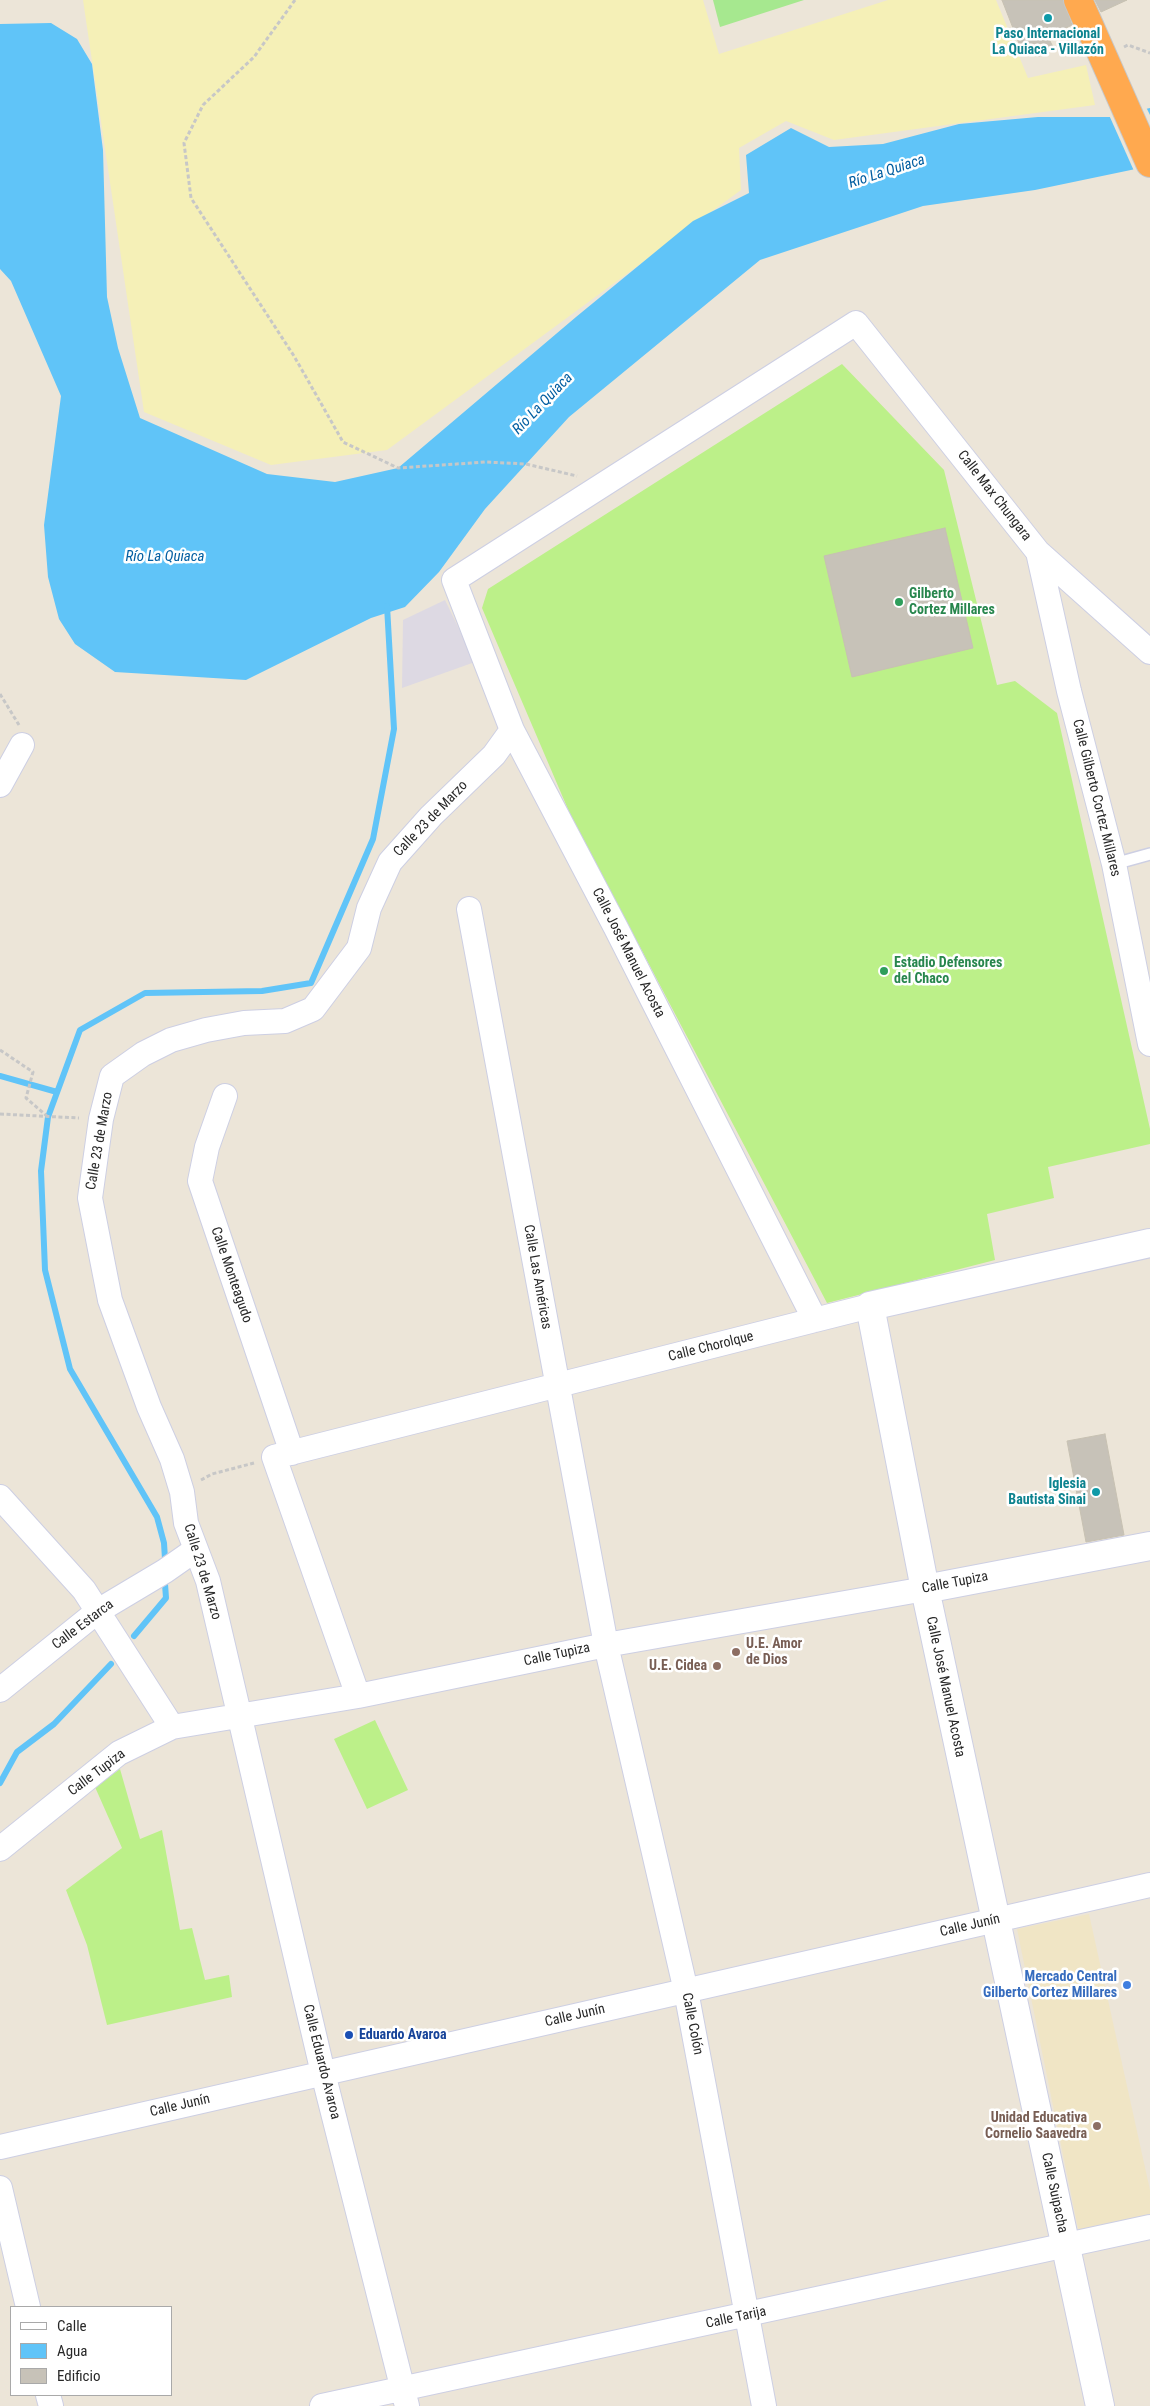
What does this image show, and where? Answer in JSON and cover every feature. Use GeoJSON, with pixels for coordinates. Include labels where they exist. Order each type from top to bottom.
{"type":"FeatureCollection","features":[{"type":"Feature","properties":{"kind":"highway"},"geometry":{"type":"LineString","coordinates":[[1078,0],[1150,163]]}},
{"type":"Feature","properties":{"kind":"street","name":"Calle Max Chungara"},"geometry":{"type":"LineString","coordinates":[[605,483],[856,323],[1038,552],[1150,652]]}},
{"type":"Feature","properties":{"kind":"street","name":"Calle José Manuel Acosta"},"geometry":{"type":"LineString","coordinates":[[605,483],[454,580],[512,730],[616,928],[815,1320]]}},
{"type":"Feature","properties":{"kind":"street","name":"Calle Gilberto Cortez Millares"},"geometry":{"type":"LineString","coordinates":[[1038,552],[1069,691],[1114,864],[1150,1044]]}},
{"type":"Feature","properties":{"kind":"street","name":"Calle 23 de Marzo"},"geometry":{"type":"LineString","coordinates":[[239,1717],[208,1581],[186,1523],[182,1492],[172,1459],[149,1407],[110,1300],[90,1198],[101,1119],[112,1076],[143,1054],[170,1040],[206,1030],[244,1023],[285,1021],[312,1009],[358,948],[369,908],[390,862],[431,816],[494,755],[512,730]]}},
{"type":"Feature","properties":{"kind":"street"},"geometry":{"type":"LineString","coordinates":[[0,785],[22,745]]}},
{"type":"Feature","properties":{"kind":"street","name":"Calle Las Américas"},"geometry":{"type":"LineString","coordinates":[[469,909],[606,1645]]}},
{"type":"Feature","properties":{"kind":"street","name":"Calle Monteagudo"},"geometry":{"type":"LineString","coordinates":[[224,1096],[207,1146],[200,1181],[358,1696]]}},
{"type":"Feature","properties":{"kind":"street","name":"Calle Chorolque"},"geometry":{"type":"LineString","coordinates":[[283,1455],[870,1306],[1150,1243]]}},
{"type":"Feature","properties":{"kind":"street","name":"Calle José Manuel Acosta"},"geometry":{"type":"LineString","coordinates":[[870,1306],[925,1590],[994,1921]]}},
{"type":"Feature","properties":{"kind":"street"},"geometry":{"type":"LineString","coordinates":[[0,1497],[84,1590],[172,1727]]}},
{"type":"Feature","properties":{"kind":"street","name":"Calle Tupiza"},"geometry":{"type":"LineString","coordinates":[[0,1849],[119,1753],[172,1727],[358,1696],[606,1645],[925,1590],[1150,1546]]}},
{"type":"Feature","properties":{"kind":"street","name":"Calle Estarca"},"geometry":{"type":"LineString","coordinates":[[0,1690],[98,1611],[165,1571],[195,1550]]}},
{"type":"Feature","properties":{"kind":"street","name":"Calle Colón"},"geometry":{"type":"LineString","coordinates":[[606,1645],[686,1991],[764,2406]]}},
{"type":"Feature","properties":{"kind":"street","name":"Calle Eduardo Avaroa"},"geometry":{"type":"LineString","coordinates":[[239,1717],[323,2073],[405,2397]]}},
{"type":"Feature","properties":{"kind":"street","name":"Calle Junín"},"geometry":{"type":"LineString","coordinates":[[0,2147],[1150,1885]]}},
{"type":"Feature","properties":{"kind":"street","name":"Calle Suipacha"},"geometry":{"type":"LineString","coordinates":[[994,1921],[1100,2406]]}},
{"type":"Feature","properties":{"kind":"street"},"geometry":{"type":"LineString","coordinates":[[0,2188],[28,2306]]}},
{"type":"Feature","properties":{"kind":"street","name":"Calle Tarija"},"geometry":{"type":"LineString","coordinates":[[322,2406],[405,2397],[746,2316],[1150,2227]]}},
{"type":"Feature","properties":{"kind":"lane"},"geometry":{"type":"LineString","coordinates":[[1114,864],[1150,854]]}},
{"type":"Feature","properties":{"kind":"path"},"geometry":{"type":"LineString","coordinates":[[295,0],[254,57],[203,105],[184,143],[191,198],[294,356],[343,442],[398,468],[486,462],[526,464],[605,483]]}},
{"type":"Feature","properties":{"kind":"path"},"geometry":{"type":"LineString","coordinates":[[0,694],[22,731],[22,745]]}},
{"type":"Feature","properties":{"kind":"path"},"geometry":{"type":"LineString","coordinates":[[0,1050],[33,1072],[26,1098],[48,1117]]}},
{"type":"Feature","properties":{"kind":"path"},"geometry":{"type":"LineString","coordinates":[[0,1114],[101,1119]]}},
{"type":"Feature","properties":{"kind":"path"},"geometry":{"type":"LineString","coordinates":[[182,1492],[212,1474],[283,1455]]}},
{"type":"Feature","properties":{"kind":"shaded area"},"geometry":{"type":"Polygon","coordinates":[[[445,600],[475,662],[402,688],[403,620],[445,600]]]}},
{"type":"Feature","properties":{"kind":"shaded area","name":"Unidad Educativa Cornelio Saavedra"},"geometry":{"type":"Polygon","coordinates":[[[1089,1914],[1150,2190],[1150,2217],[1079,2233],[1017,1929],[1089,1914]]]}},
{"type":"Feature","properties":{"kind":"green space"},"geometry":{"type":"Polygon","coordinates":[[[713,0],[804,0],[720,27],[713,0]]]}},
{"type":"Feature","properties":{"kind":"green space","name":"Estadio Defensores del Chaco"},"geometry":{"type":"Polygon","coordinates":[[[842,364],[944,470],[997,685],[1015,681],[1057,713],[1150,1129],[1150,1144],[1048,1167],[1054,1198],[987,1214],[995,1260],[827,1303],[570,814],[482,608],[488,589],[842,364]]]}},
{"type":"Feature","properties":{"kind":"green space"},"geometry":{"type":"Polygon","coordinates":[[[375,1720],[408,1790],[367,1809],[334,1739],[375,1720]]]}},
{"type":"Feature","properties":{"kind":"green space"},"geometry":{"type":"Polygon","coordinates":[[[120,1769],[140,1839],[162,1830],[180,1930],[192,1928],[205,1980],[229,1975],[232,1997],[107,2025],[87,1945],[66,1890],[122,1848],[95,1787],[120,1769]]]}},
{"type":"Feature","properties":{"kind":"sand"},"geometry":{"type":"Polygon","coordinates":[[[83,0],[703,0],[719,54],[888,0],[996,0],[1028,78],[1086,65],[1095,105],[834,140],[786,121],[739,148],[741,190],[387,450],[271,465],[144,412],[83,0]]]}},
{"type":"Feature","properties":{"kind":"water","name":"Río La Quiaca"},"geometry":{"type":"Polygon","coordinates":[[[51,23],[77,39],[92,64],[103,150],[107,297],[118,348],[140,418],[267,474],[335,482],[398,468],[576,317],[693,221],[749,193],[746,155],[791,128],[829,147],[883,144],[959,124],[1038,117],[1110,117],[1150,108],[1150,166],[1035,190],[923,206],[760,260],[569,417],[485,509],[439,572],[405,607],[371,618],[246,680],[115,672],[75,644],[59,619],[48,577],[44,525],[61,396],[11,281],[0,269],[0,24],[51,23]]]}},
{"type":"Feature","properties":{"kind":"pier"},"geometry":{"type":"Polygon","coordinates":[[[1146,107],[1150,115],[1150,168],[1134,171],[1109,115],[1146,107]]]}},
{"type":"Feature","properties":{"kind":"building","name":"Paso Internacional La Quiaca - Villazón"},"geometry":{"type":"Polygon","coordinates":[[[1002,0],[1063,0],[1072,25],[1048,37],[1054,49],[1039,56],[1022,51],[1002,0]]]}},
{"type":"Feature","properties":{"kind":"building"},"geometry":{"type":"Polygon","coordinates":[[[1095,0],[1127,0],[1101,12],[1095,0]]]}},
{"type":"Feature","properties":{"kind":"building","name":"Gilberto Cortez Millares"},"geometry":{"type":"Polygon","coordinates":[[[945,528],[973,648],[852,677],[824,556],[945,528]]]}},
{"type":"Feature","properties":{"kind":"building","name":"Iglesia Bautista Sinai"},"geometry":{"type":"Polygon","coordinates":[[[1105,1434],[1124,1535],[1086,1542],[1067,1441],[1105,1434]]]}},
{"type":"Feature","properties":{"kind":"waterway"},"geometry":{"type":"LineString","coordinates":[[165,1559],[164,1543],[157,1517],[70,1369],[45,1270],[41,1171],[48,1117],[80,1030],[145,993],[262,991],[311,983],[373,839],[394,729],[387,606]]}},
{"type":"Feature","properties":{"kind":"waterway"},"geometry":{"type":"LineString","coordinates":[[0,1076],[57,1092]]}},
{"type":"Feature","properties":{"kind":"waterway"},"geometry":{"type":"LineString","coordinates":[[134,1636],[166,1598],[165,1584]]}},
{"type":"Feature","properties":{"kind":"waterway"},"geometry":{"type":"LineString","coordinates":[[0,1783],[17,1752],[54,1724],[111,1664]]}},
{"type":"Feature","properties":{"kind":"place","name":"Paso Internacional La Quiaca - Villazón"},"geometry":{"type":"Point","coordinates":[1048,18]}},
{"type":"Feature","properties":{"kind":"place","name":"Gilberto Cortez Millares"},"geometry":{"type":"Point","coordinates":[899,602]}},
{"type":"Feature","properties":{"kind":"place","name":"Estadio Defensores del Chaco"},"geometry":{"type":"Point","coordinates":[884,971]}},
{"type":"Feature","properties":{"kind":"place","name":"Iglesia Bautista Sinai"},"geometry":{"type":"Point","coordinates":[1096,1492]}},
{"type":"Feature","properties":{"kind":"place","name":"U.E. Amor de Dios"},"geometry":{"type":"Point","coordinates":[736,1652]}},
{"type":"Feature","properties":{"kind":"place","name":"U.E. Cidea"},"geometry":{"type":"Point","coordinates":[717,1666]}},
{"type":"Feature","properties":{"kind":"place","name":"Mercado Central Gilberto Cortez Millares"},"geometry":{"type":"Point","coordinates":[1127,1985]}},
{"type":"Feature","properties":{"kind":"place","name":"Eduardo Avaroa"},"geometry":{"type":"Point","coordinates":[349,2035]}},
{"type":"Feature","properties":{"kind":"place","name":"Unidad Educativa Cornelio Saavedra"},"geometry":{"type":"Point","coordinates":[1097,2126]}}]}
